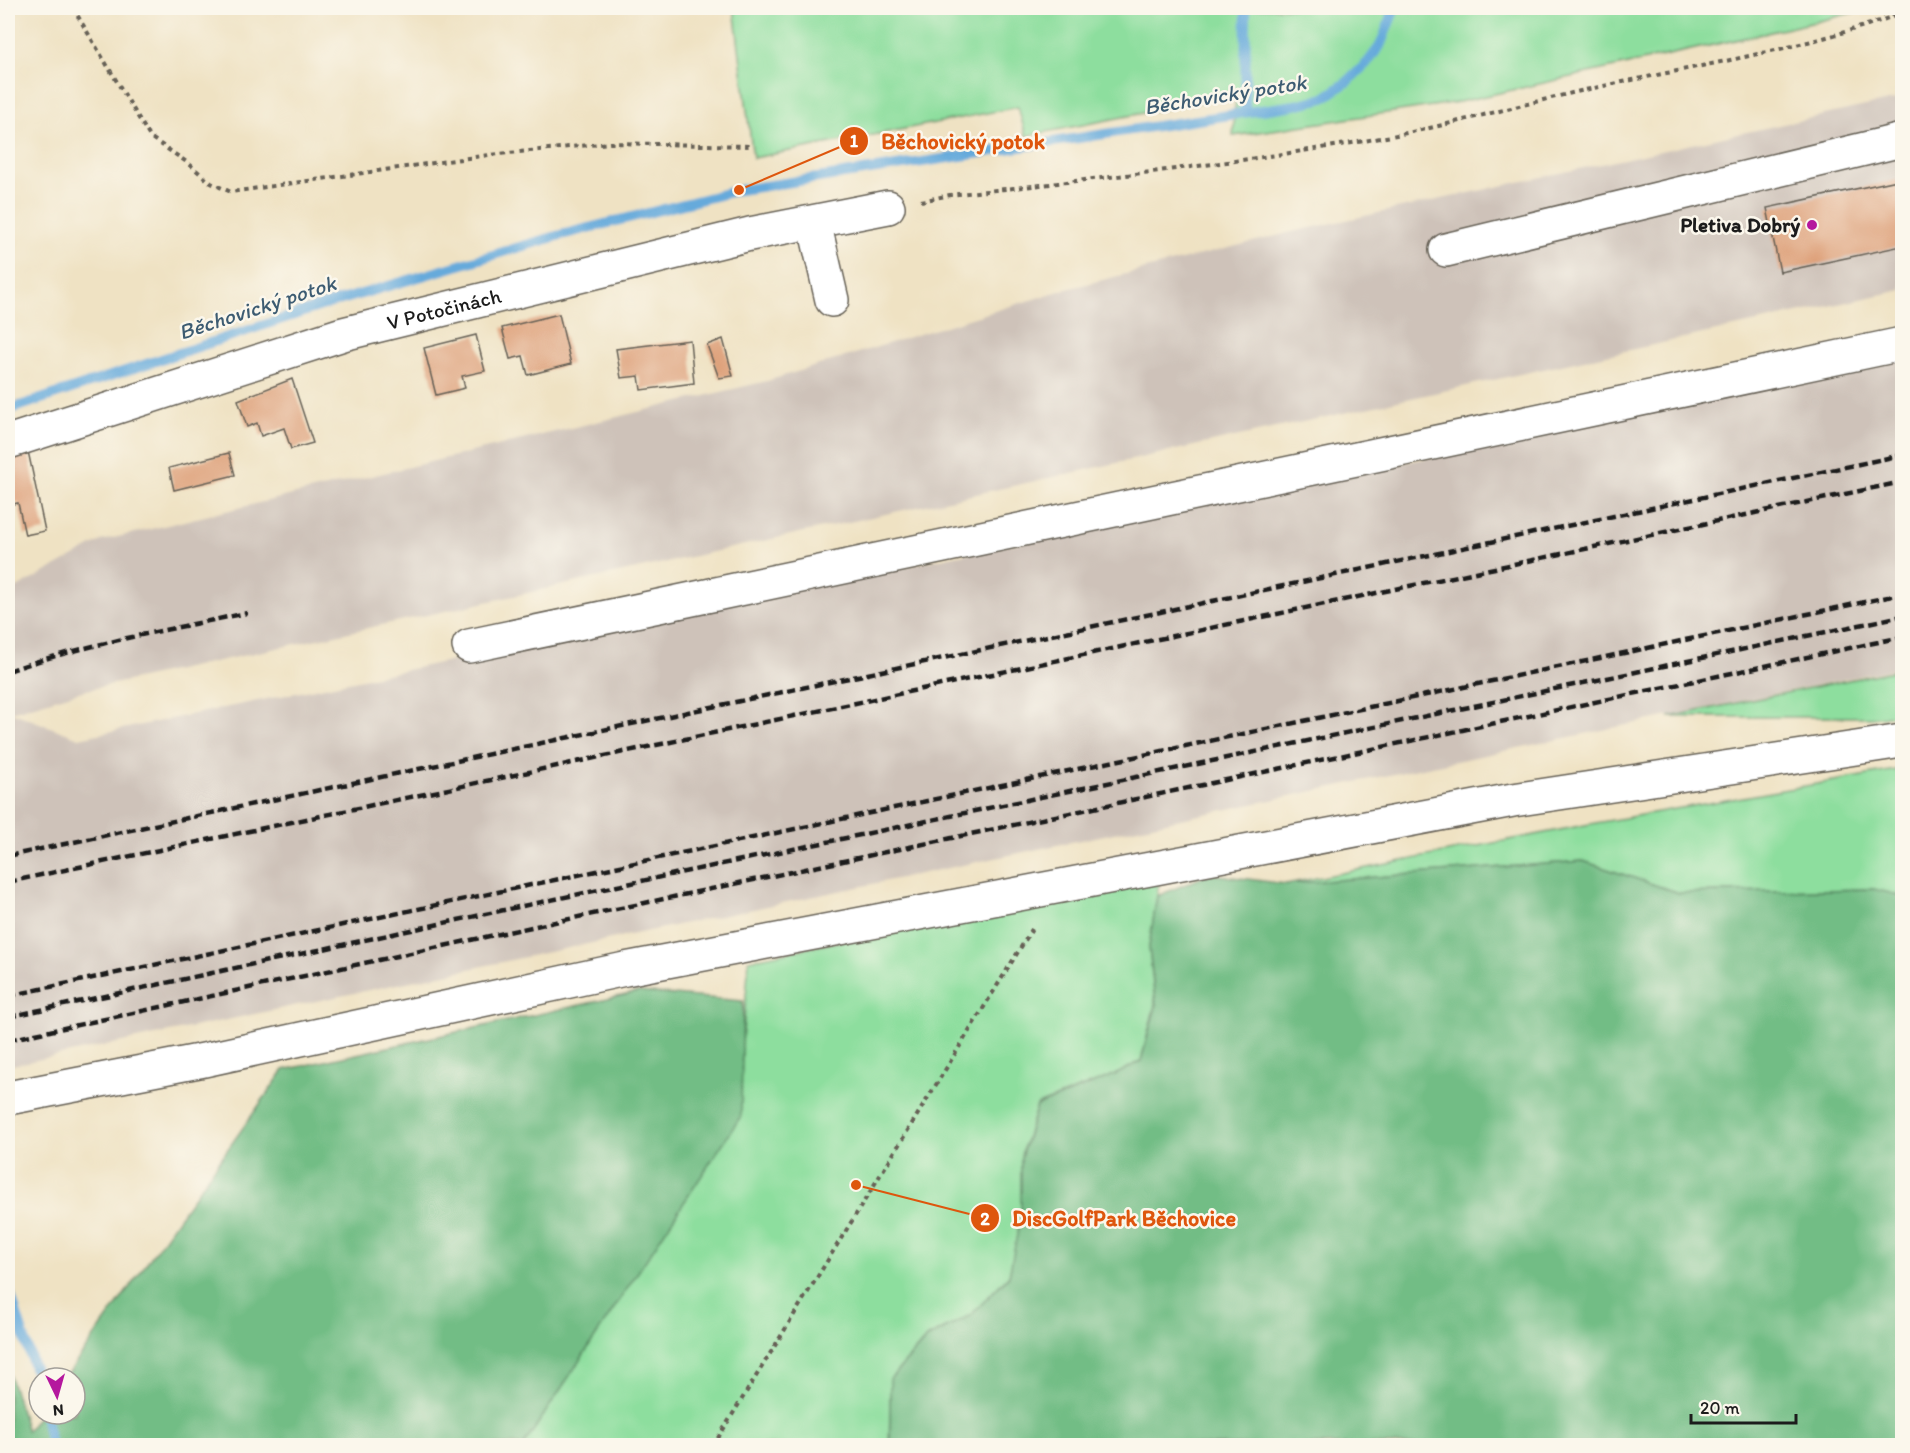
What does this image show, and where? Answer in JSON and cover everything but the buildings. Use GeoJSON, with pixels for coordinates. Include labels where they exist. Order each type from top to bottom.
{"type":"FeatureCollection","features":[{"type":"Feature","properties":{"kind":"street"},"geometry":{"type":"LineString","coordinates":[[1446,250],[1902,140]]}},
{"type":"Feature","properties":{"kind":"street","name":"V Potočinách"},"geometry":{"type":"LineString","coordinates":[[8,442],[343,334],[750,234],[888,207]]}},
{"type":"Feature","properties":{"kind":"street"},"geometry":{"type":"LineString","coordinates":[[813,222],[832,300]]}},
{"type":"Feature","properties":{"kind":"street"},"geometry":{"type":"LineString","coordinates":[[469,646],[1902,344]]}},
{"type":"Feature","properties":{"kind":"street"},"geometry":{"type":"LineString","coordinates":[[8,1098],[215,1058],[626,969],[1513,800],[1902,741]]}},
{"type":"Feature","properties":{"kind":"path"},"geometry":{"type":"LineString","coordinates":[[73,8],[150,137],[188,163],[211,183],[231,192],[489,155],[610,143],[752,146]]}},
{"type":"Feature","properties":{"kind":"path"},"geometry":{"type":"LineString","coordinates":[[888,207],[950,195],[1258,158],[1388,136],[1802,43],[1902,13]]}},
{"type":"Feature","properties":{"kind":"path"},"geometry":{"type":"LineString","coordinates":[[713,1446],[1032,932],[1053,888]]}},
{"type":"Feature","properties":{"kind":"shaded area"},"geometry":{"type":"Polygon","coordinates":[[[1902,98],[1902,290],[82,691],[11,712],[79,738],[1902,359],[1902,667],[8,1066],[8,593],[101,541],[767,381],[1063,290],[1292,232],[1902,98]]]}},
{"type":"Feature","properties":{"kind":"green space"},"geometry":{"type":"Polygon","coordinates":[[[734,8],[1872,8],[1459,102],[1233,136],[1236,95],[1026,136],[1018,107],[753,158],[734,8]]]}},
{"type":"Feature","properties":{"kind":"green space"},"geometry":{"type":"Polygon","coordinates":[[[1902,669],[1902,714],[1881,717],[1669,717],[1902,669]]]}},
{"type":"Feature","properties":{"kind":"green space"},"geometry":{"type":"Polygon","coordinates":[[[1902,769],[1902,896],[1873,889],[1679,893],[1583,861],[1286,884],[1590,824],[1902,769]]]}},
{"type":"Feature","properties":{"kind":"green space"},"geometry":{"type":"Polygon","coordinates":[[[1583,861],[1679,893],[1874,889],[1902,896],[1902,1445],[890,1445],[890,1379],[926,1339],[971,1315],[1009,1276],[1021,1214],[1021,1157],[1037,1106],[1119,1073],[1141,1061],[1156,1006],[1149,947],[1157,896],[1210,874],[1286,884],[1583,861]]]}},
{"type":"Feature","properties":{"kind":"green space"},"geometry":{"type":"Polygon","coordinates":[[[1160,876],[1149,947],[1155,1004],[1141,1061],[1119,1073],[1037,1105],[1021,1155],[1022,1214],[1009,1275],[971,1315],[926,1338],[891,1378],[889,1445],[518,1446],[736,1116],[749,960],[1160,876]]]}},
{"type":"Feature","properties":{"kind":"green space"},"geometry":{"type":"Polygon","coordinates":[[[639,992],[743,1001],[741,1116],[524,1445],[8,1445],[8,1370],[27,1431],[31,1426],[87,1426],[87,1366],[74,1366],[284,1070],[639,992]]]}},
{"type":"Feature","properties":{"kind":"waterway"},"geometry":{"type":"LineString","coordinates":[[1245,111],[1246,8]]}},
{"type":"Feature","properties":{"kind":"waterway","name":"Běchovický potok"},"geometry":{"type":"LineString","coordinates":[[8,410],[321,306],[557,236],[739,190],[1295,105],[1324,98],[1347,82],[1368,62],[1380,46],[1395,8]]}},
{"type":"Feature","properties":{"kind":"waterway"},"geometry":{"type":"LineString","coordinates":[[8,1287],[34,1366]]}},
{"type":"Feature","properties":{"kind":"waterway"},"geometry":{"type":"LineString","coordinates":[[47,1426],[51,1446]]}},
{"type":"Feature","properties":{"kind":"railway"},"geometry":{"type":"LineString","coordinates":[[8,856],[1902,455]]}},
{"type":"Feature","properties":{"kind":"railway"},"geometry":{"type":"LineString","coordinates":[[8,882],[1902,482]]}},
{"type":"Feature","properties":{"kind":"railway"},"geometry":{"type":"LineString","coordinates":[[8,996],[1902,594]]}},
{"type":"Feature","properties":{"kind":"railway"},"geometry":{"type":"LineString","coordinates":[[8,671],[96,645],[247,613]]}},
{"type":"Feature","properties":{"kind":"railway"},"geometry":{"type":"LineString","coordinates":[[8,1017],[532,904],[1902,616]]}},
{"type":"Feature","properties":{"kind":"railway"},"geometry":{"type":"LineString","coordinates":[[8,1040],[1902,637]]}},
{"type":"Feature","properties":{"kind":"place","name":"Běchovický potok"},"geometry":{"type":"Point","coordinates":[739,190]}},
{"type":"Feature","properties":{"kind":"place","name":"Pletiva Dobrý"},"geometry":{"type":"Point","coordinates":[1812,225]}},
{"type":"Feature","properties":{"kind":"place","name":"DiscGolfPark Běchovice"},"geometry":{"type":"Point","coordinates":[856,1185]}}]}
